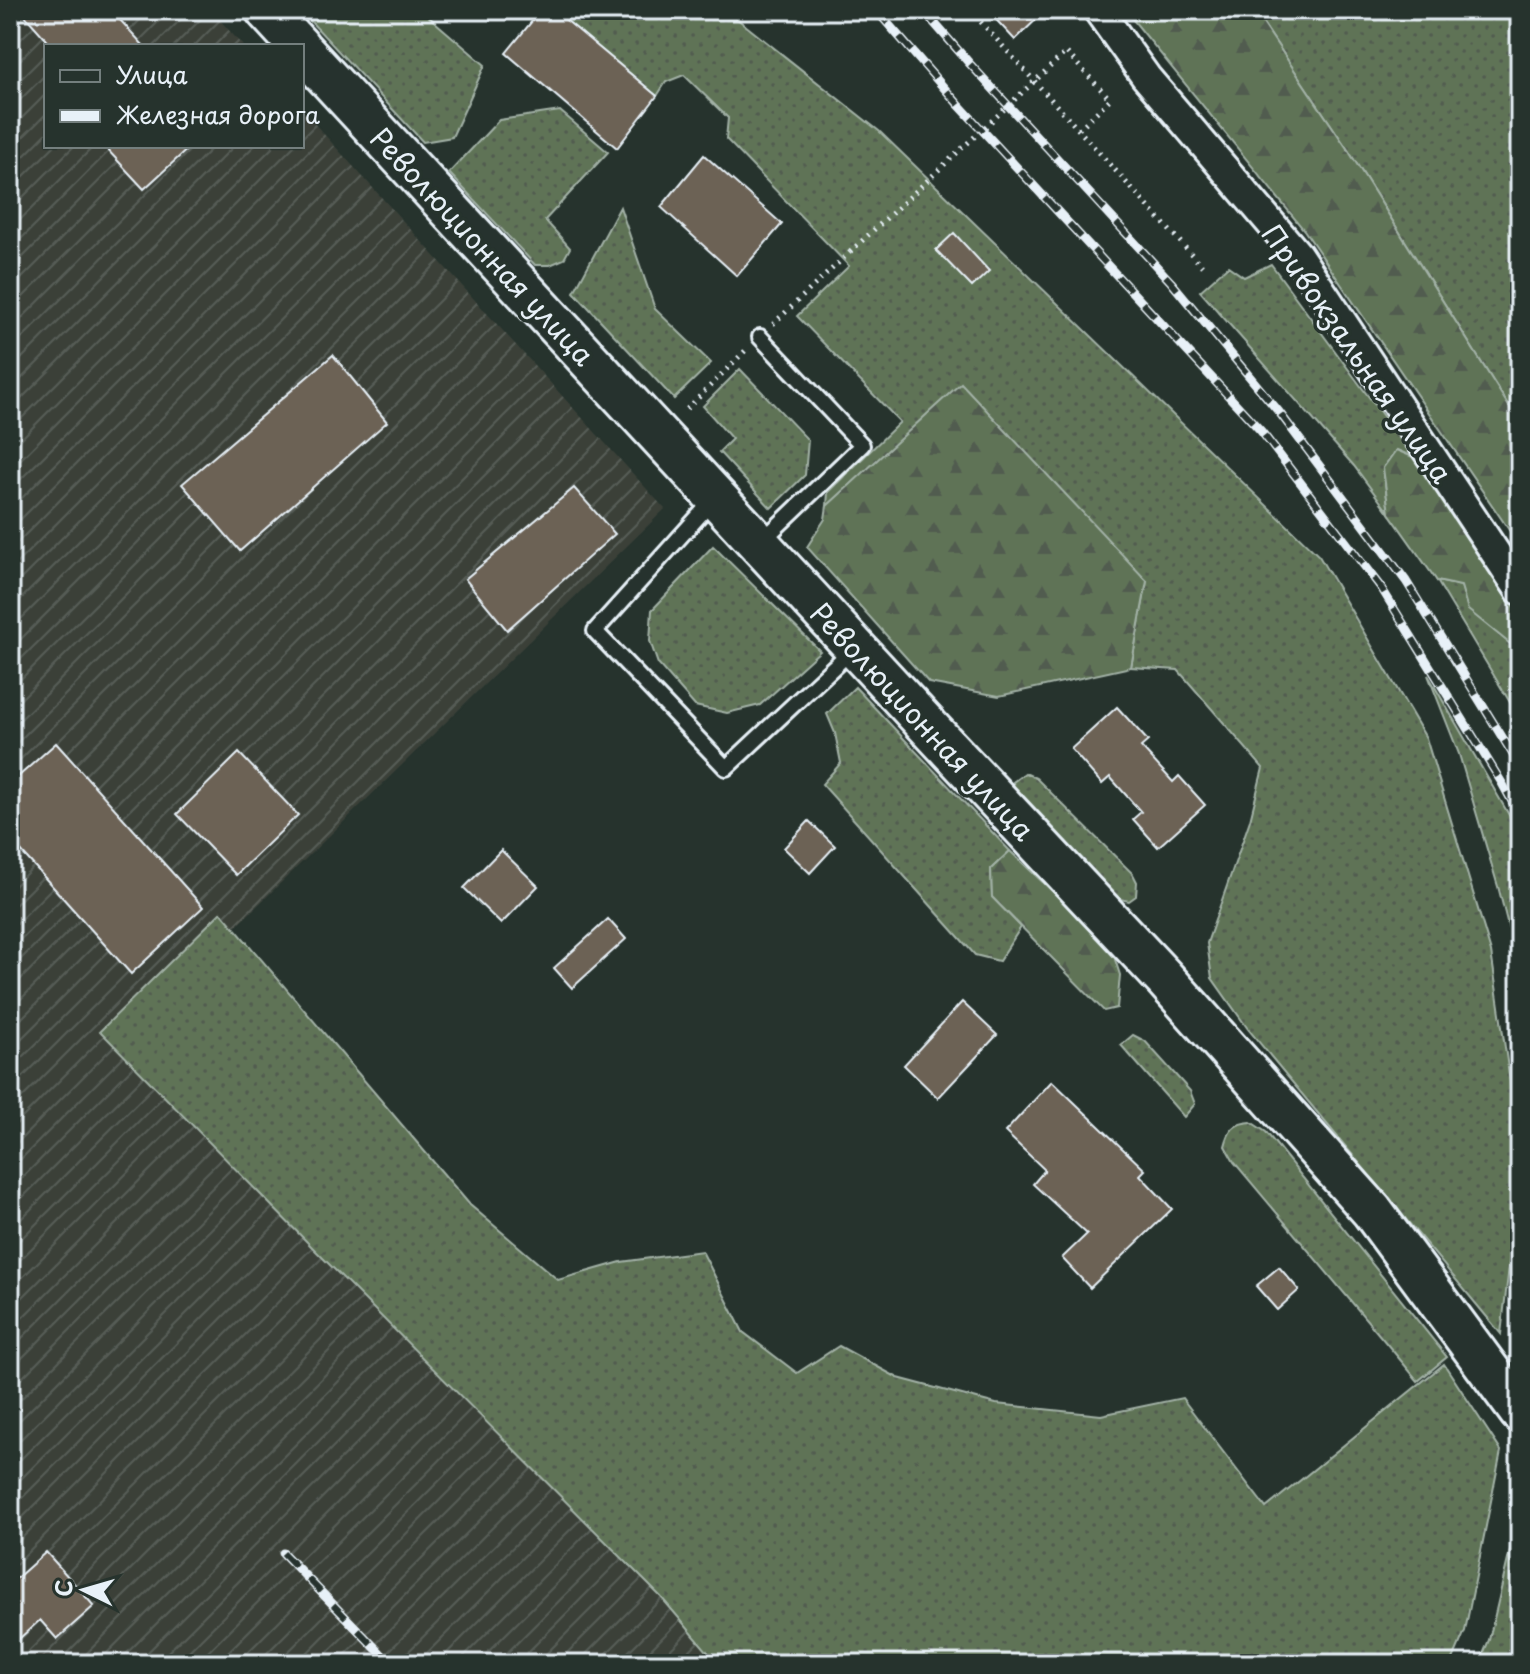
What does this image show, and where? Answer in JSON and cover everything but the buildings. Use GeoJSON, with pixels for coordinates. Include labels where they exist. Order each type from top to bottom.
{"type":"FeatureCollection","features":[{"type":"Feature","properties":{"kind":"street","name":"Революционная улица"},"geometry":{"type":"LineString","coordinates":[[266,10],[296,44]]}},
{"type":"Feature","properties":{"kind":"street","name":"Привокзальная улица"},"geometry":{"type":"LineString","coordinates":[[1098,10],[1146,77],[1297,254],[1520,590]]}},
{"type":"Feature","properties":{"kind":"street","name":"Революционная улица"},"geometry":{"type":"LineString","coordinates":[[304,52],[1164,978],[1372,1211],[1520,1412]]}},
{"type":"Feature","properties":{"kind":"lane"},"geometry":{"type":"LineString","coordinates":[[758,544],[862,445],[760,337]]}},
{"type":"Feature","properties":{"kind":"lane"},"geometry":{"type":"LineString","coordinates":[[716,497],[595,631],[726,768],[855,647]]}},
{"type":"Feature","properties":{"kind":"path"},"geometry":{"type":"LineString","coordinates":[[970,10],[1202,266]]}},
{"type":"Feature","properties":{"kind":"path"},"geometry":{"type":"LineString","coordinates":[[850,252],[1066,52],[1110,99],[1079,129]]}},
{"type":"Feature","properties":{"kind":"shaded area"},"geometry":{"type":"Polygon","coordinates":[[[10,10],[211,10],[241,44],[44,44],[44,148],[304,148],[304,112],[665,509],[143,1017],[737,1664],[10,1664],[10,10]]]}},
{"type":"Feature","properties":{"kind":"green space"},"geometry":{"type":"Polygon","coordinates":[[[300,10],[421,10],[485,65],[452,137],[423,142],[300,10]]]}},
{"type":"Feature","properties":{"kind":"green space"},"geometry":{"type":"Polygon","coordinates":[[[554,10],[726,10],[879,131],[1319,556],[1426,738],[1491,952],[1520,1150],[1520,1174],[1501,1334],[1248,1029],[1212,978],[1207,943],[1250,820],[1263,768],[1178,670],[1131,667],[1147,581],[842,493],[827,506],[828,492],[900,422],[797,316],[849,266],[726,139],[728,118],[684,75],[666,82],[657,96],[554,10]]]}},
{"type":"Feature","properties":{"kind":"green space"},"geometry":{"type":"Polygon","coordinates":[[[1125,10],[1254,10],[1348,150],[1520,424],[1520,546],[1304,230],[1125,10]]]}},
{"type":"Feature","properties":{"kind":"green space"},"geometry":{"type":"Polygon","coordinates":[[[1254,10],[1520,10],[1520,424],[1348,150],[1254,10]]]}},
{"type":"Feature","properties":{"kind":"green space"},"geometry":{"type":"Polygon","coordinates":[[[560,111],[608,152],[545,220],[570,248],[564,259],[550,265],[535,265],[449,173],[499,120],[560,111]]]}},
{"type":"Feature","properties":{"kind":"green space"},"geometry":{"type":"Polygon","coordinates":[[[620,207],[655,309],[711,363],[674,399],[574,292],[620,207]]]}},
{"type":"Feature","properties":{"kind":"green space"},"geometry":{"type":"Polygon","coordinates":[[[1271,264],[1413,457],[1397,450],[1383,468],[1389,513],[1354,466],[1200,291],[1228,266],[1244,277],[1271,264]]]}},
{"type":"Feature","properties":{"kind":"green space"},"geometry":{"type":"Polygon","coordinates":[[[740,369],[808,440],[805,475],[771,508],[719,452],[732,439],[703,406],[740,369]]]}},
{"type":"Feature","properties":{"kind":"green space"},"geometry":{"type":"Polygon","coordinates":[[[961,383],[1147,581],[1131,667],[999,696],[929,683],[807,547],[825,519],[827,506],[961,383]]]}},
{"type":"Feature","properties":{"kind":"green space"},"geometry":{"type":"Polygon","coordinates":[[[1396,450],[1413,457],[1520,616],[1514,647],[1468,610],[1461,586],[1437,581],[1389,513],[1383,468],[1396,450]]]}},
{"type":"Feature","properties":{"kind":"green space"},"geometry":{"type":"Polygon","coordinates":[[[713,546],[820,651],[760,705],[727,713],[695,706],[658,664],[650,641],[652,610],[713,546]]]}},
{"type":"Feature","properties":{"kind":"green space"},"geometry":{"type":"Polygon","coordinates":[[[1437,581],[1461,586],[1469,610],[1514,647],[1520,621],[1520,719],[1437,581]]]}},
{"type":"Feature","properties":{"kind":"green space"},"geometry":{"type":"Polygon","coordinates":[[[1428,675],[1520,834],[1520,973],[1459,754],[1428,675]]]}},
{"type":"Feature","properties":{"kind":"green space"},"geometry":{"type":"Polygon","coordinates":[[[855,687],[1010,851],[991,869],[992,897],[1021,927],[999,961],[975,955],[822,784],[841,763],[835,733],[827,714],[855,687]]]}},
{"type":"Feature","properties":{"kind":"green space"},"geometry":{"type":"Polygon","coordinates":[[[1025,773],[1036,778],[1133,874],[1137,882],[1136,896],[1129,901],[1116,898],[1015,794],[1013,782],[1025,773]]]}},
{"type":"Feature","properties":{"kind":"green space"},"geometry":{"type":"Polygon","coordinates":[[[1010,851],[1111,947],[1120,975],[1117,1008],[1104,1011],[992,897],[991,869],[1010,851]]]}},
{"type":"Feature","properties":{"kind":"green space"},"geometry":{"type":"Polygon","coordinates":[[[221,912],[470,1205],[558,1280],[621,1262],[702,1251],[743,1332],[797,1373],[839,1346],[898,1378],[996,1404],[1101,1415],[1182,1398],[1266,1508],[1444,1364],[1501,1451],[1465,1631],[1451,1664],[718,1664],[661,1597],[100,1031],[221,912]]]}},
{"type":"Feature","properties":{"kind":"green space"},"geometry":{"type":"Polygon","coordinates":[[[1133,1035],[1145,1041],[1190,1091],[1195,1104],[1184,1117],[1121,1045],[1133,1035]]]}},
{"type":"Feature","properties":{"kind":"green space"},"geometry":{"type":"Polygon","coordinates":[[[1251,1122],[1266,1132],[1447,1357],[1418,1381],[1234,1162],[1225,1146],[1228,1136],[1236,1126],[1251,1122]]]}},
{"type":"Feature","properties":{"kind":"green space"},"geometry":{"type":"Polygon","coordinates":[[[1520,1496],[1520,1664],[1479,1664],[1489,1640],[1520,1496]]]}},
{"type":"Feature","properties":{"kind":"railway"},"geometry":{"type":"LineString","coordinates":[[876,10],[959,105],[1261,431],[1382,589],[1520,816]]}},
{"type":"Feature","properties":{"kind":"railway"},"geometry":{"type":"LineString","coordinates":[[923,10],[1171,282],[1279,412],[1406,581],[1520,766]]}},
{"type":"Feature","properties":{"kind":"railway"},"geometry":{"type":"LineString","coordinates":[[283,1553],[391,1664]]}}]}
